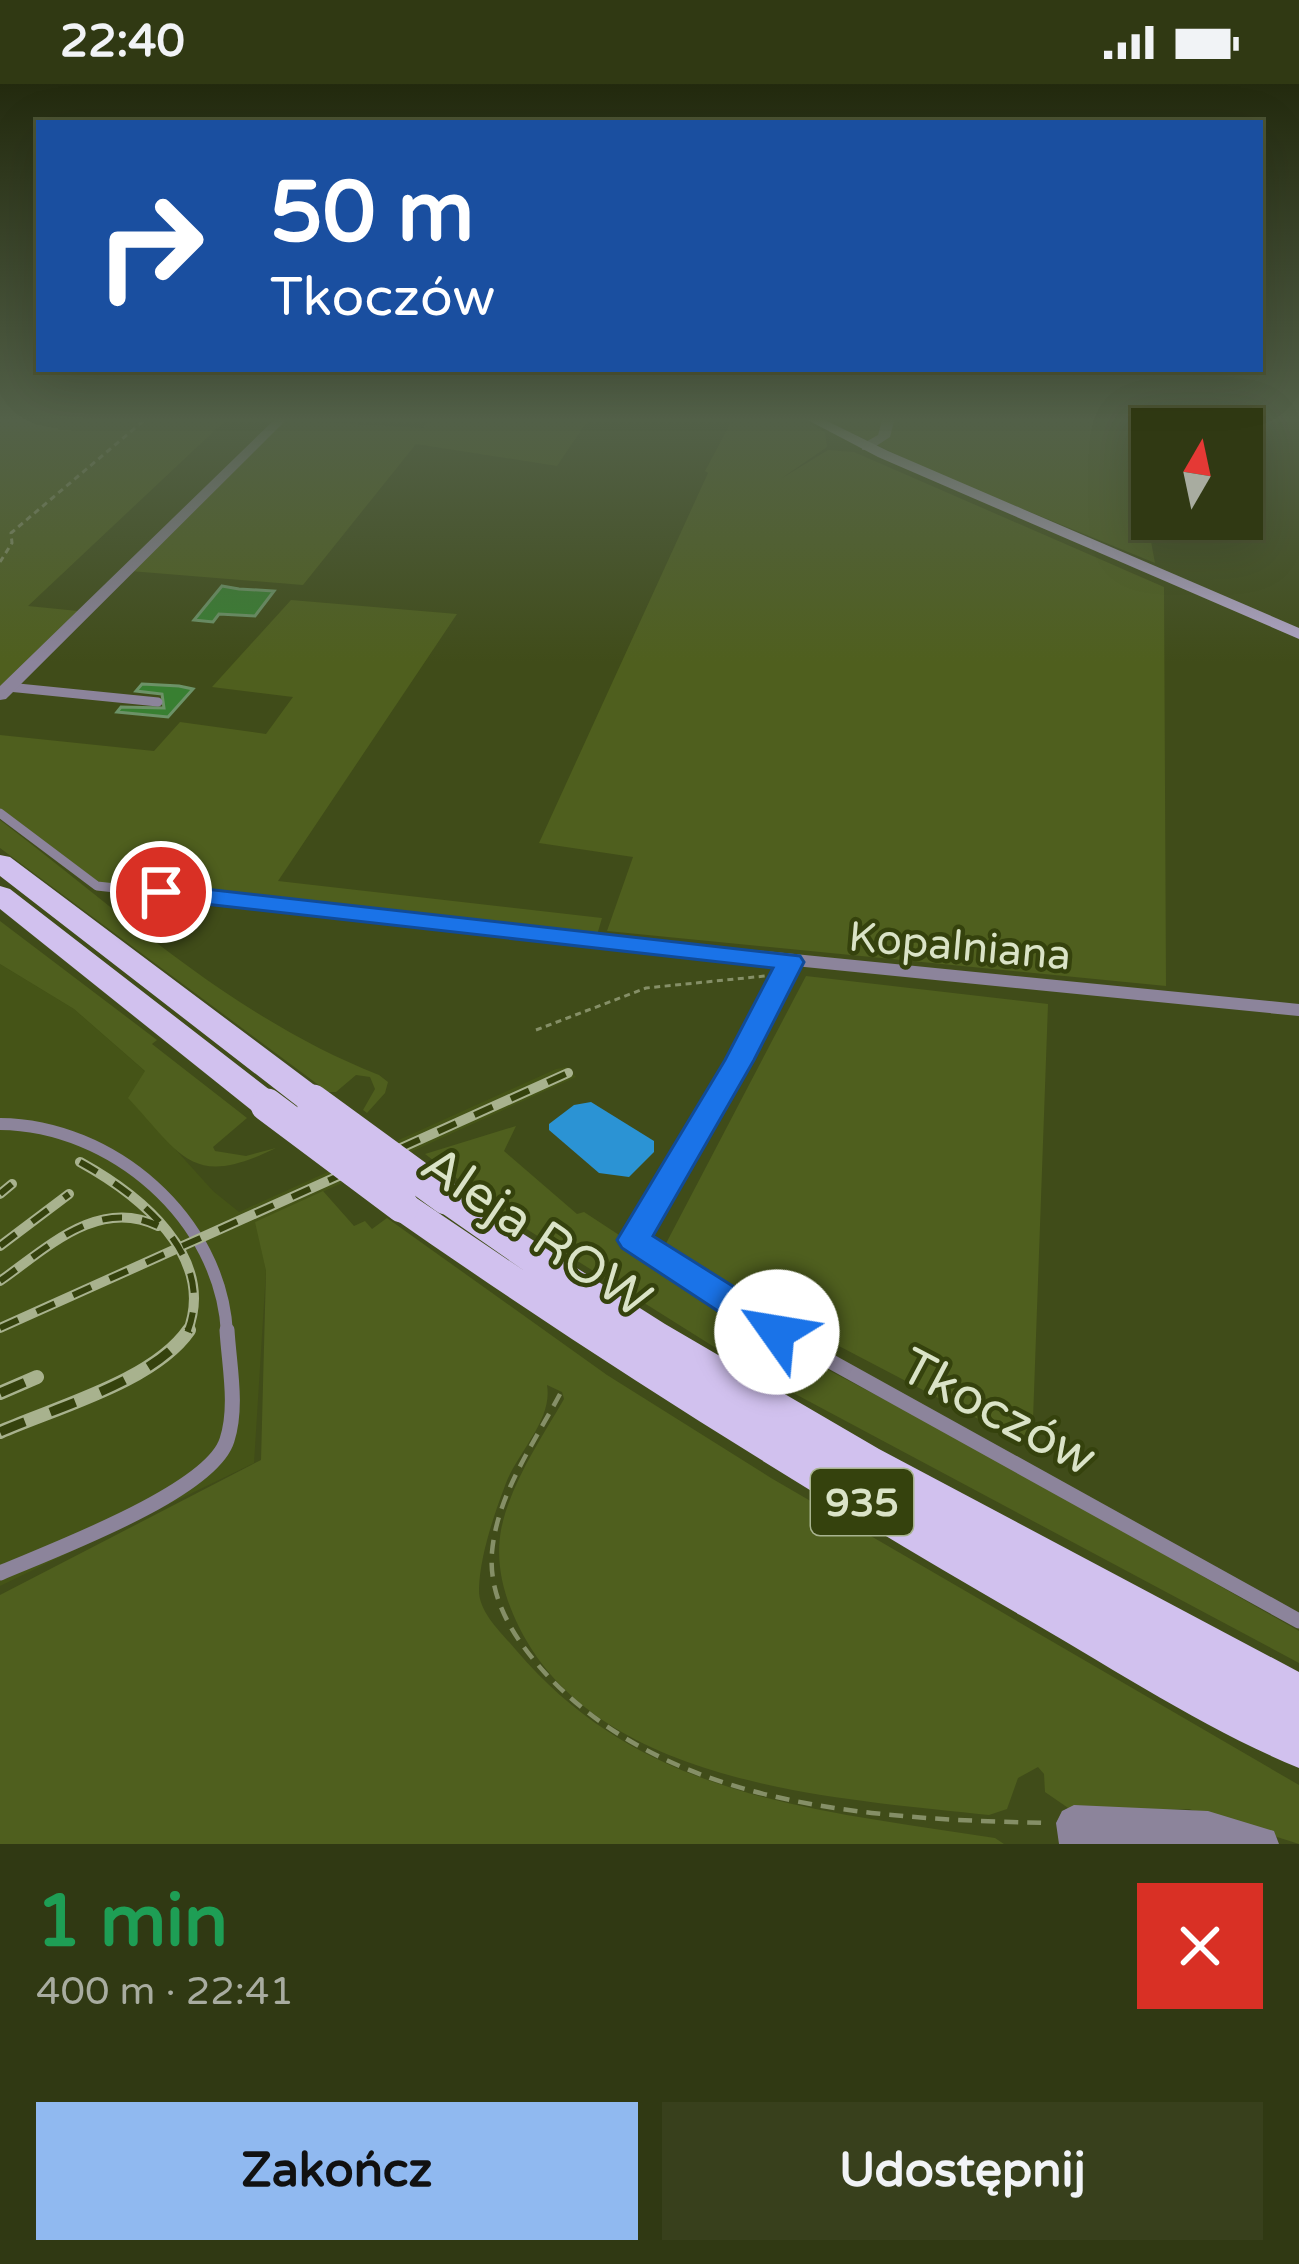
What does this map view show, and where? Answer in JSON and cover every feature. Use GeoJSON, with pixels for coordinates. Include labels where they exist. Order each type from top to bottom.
{"type":"FeatureCollection","features":[{"type":"Feature","properties":{"kind":"main road","name":"Aleja ROW"},"geometry":{"type":"LineString","coordinates":[[0,863],[446,1198],[688,1356],[872,1466],[1299,1697]]}},
{"type":"Feature","properties":{"kind":"main road","name":"Aleja ROW"},"geometry":{"type":"LineString","coordinates":[[0,895],[402,1206],[649,1372],[857,1499],[1299,1744]]}},
{"type":"Feature","properties":{"kind":"street"},"geometry":{"type":"LineString","coordinates":[[4,691],[199,499]]}},
{"type":"Feature","properties":{"kind":"street"},"geometry":{"type":"LineString","coordinates":[[987,499],[1299,634]]}},
{"type":"Feature","properties":{"kind":"street"},"geometry":{"type":"LineString","coordinates":[[1076,1834],[1208,1829],[1261,1844]]}},
{"type":"Feature","properties":{"kind":"lane"},"geometry":{"type":"LineString","coordinates":[[4,691],[158,702]]}},
{"type":"Feature","properties":{"kind":"lane","name":"Kopalniana"},"geometry":{"type":"LineString","coordinates":[[0,812],[97,886],[790,962],[1299,1010]]}},
{"type":"Feature","properties":{"kind":"lane","name":"Tkoczów"},"geometry":{"type":"LineString","coordinates":[[790,962],[686,1156],[633,1240],[809,1352],[1299,1621]]}},
{"type":"Feature","properties":{"kind":"lane"},"geometry":{"type":"LineString","coordinates":[[0,1124],[40,1126],[65,1134],[149,1180],[183,1213],[222,1291],[232,1413],[229,1437],[202,1477],[0,1573]]}},
{"type":"Feature","properties":{"kind":"path"},"geometry":{"type":"LineString","coordinates":[[0,562],[12,543],[11,533],[51,499]]}},
{"type":"Feature","properties":{"kind":"path"},"geometry":{"type":"LineString","coordinates":[[536,1030],[658,986],[784,977]]}},
{"type":"Feature","properties":{"kind":"path"},"geometry":{"type":"LineString","coordinates":[[560,1394],[514,1482],[492,1555],[495,1590],[511,1632],[539,1669],[578,1706],[632,1742],[701,1775],[769,1795],[1076,1834]]}},
{"type":"Feature","properties":{"kind":"shaded area"},"geometry":{"type":"Polygon","coordinates":[[[0,499],[142,499],[28,606],[78,611],[0,687],[0,499]]]}},
{"type":"Feature","properties":{"kind":"shaded area"},"geometry":{"type":"Polygon","coordinates":[[[204,499],[372,499],[303,585],[130,571],[204,499]]]}},
{"type":"Feature","properties":{"kind":"shaded area"},"geometry":{"type":"Polygon","coordinates":[[[696,499],[962,499],[1164,587],[1166,986],[607,931],[633,857],[539,843],[696,499]]]}},
{"type":"Feature","properties":{"kind":"shaded area"},"geometry":{"type":"Polygon","coordinates":[[[999,499],[1131,499],[1131,540],[1151,540],[1155,563],[999,499]]]}},
{"type":"Feature","properties":{"kind":"shaded area"},"geometry":{"type":"Polygon","coordinates":[[[291,600],[457,614],[278,881],[602,918],[597,935],[100,883],[0,808],[0,735],[154,751],[180,722],[266,734],[293,697],[212,687],[291,600]]]}},
{"type":"Feature","properties":{"kind":"shaded area"},"geometry":{"type":"Polygon","coordinates":[[[0,820],[228,994],[326,1051],[379,1075],[388,1082],[385,1093],[367,1113],[363,1110],[375,1089],[370,1077],[356,1075],[336,1092],[328,1092],[0,848],[0,820]]]}},
{"type":"Feature","properties":{"kind":"shaded area"},"geometry":{"type":"Polygon","coordinates":[[[0,921],[157,1040],[152,1044],[247,1118],[213,1147],[215,1151],[246,1156],[276,1148],[225,1166],[207,1166],[177,1151],[128,1098],[145,1071],[74,1009],[0,964],[0,921]]]}},
{"type":"Feature","properties":{"kind":"shaded area"},"geometry":{"type":"Polygon","coordinates":[[[0,964],[74,1009],[146,1072],[129,1098],[213,1191],[239,1212],[556,1069],[567,1067],[576,1077],[256,1222],[266,1271],[254,1463],[0,1586],[0,964]]]}},
{"type":"Feature","properties":{"kind":"shaded area"},"geometry":{"type":"Polygon","coordinates":[[[806,976],[1048,1004],[1032,1447],[661,1253],[806,976]]]}},
{"type":"Feature","properties":{"kind":"shaded area"},"geometry":{"type":"Polygon","coordinates":[[[516,1126],[504,1151],[577,1214],[584,1212],[813,1362],[979,1449],[1299,1631],[1299,1663],[754,1372],[509,1218],[425,1154],[516,1126]]]}},
{"type":"Feature","properties":{"kind":"shaded area"},"geometry":{"type":"Polygon","coordinates":[[[323,1191],[354,1226],[365,1221],[372,1229],[387,1218],[607,1375],[771,1478],[1299,1785],[1299,1844],[1189,1809],[1074,1812],[1045,1792],[1044,1774],[1038,1767],[1018,1778],[1007,1809],[989,1815],[793,1790],[662,1752],[604,1721],[556,1680],[519,1627],[502,1580],[499,1543],[505,1513],[527,1462],[564,1399],[562,1392],[547,1385],[540,1423],[511,1471],[497,1508],[479,1589],[492,1622],[565,1700],[619,1738],[675,1767],[735,1789],[797,1805],[995,1838],[1004,1844],[0,1844],[0,1595],[261,1460],[266,1271],[255,1222],[323,1191]]]}},
{"type":"Feature","properties":{"kind":"water"},"geometry":{"type":"Polygon","coordinates":[[[591,1102],[654,1141],[654,1152],[629,1177],[599,1173],[549,1130],[549,1124],[574,1105],[591,1102]]]}},
{"type":"Feature","properties":{"kind":"building"},"geometry":{"type":"Polygon","coordinates":[[[222,586],[274,591],[255,616],[219,614],[213,622],[194,620],[222,586]]]}},
{"type":"Feature","properties":{"kind":"building"},"geometry":{"type":"Polygon","coordinates":[[[142,684],[193,689],[168,717],[117,712],[121,707],[164,708],[162,694],[136,691],[142,684]]]}},
{"type":"Feature","properties":{"kind":"railway"},"geometry":{"type":"LineString","coordinates":[[178,1248],[568,1073]]}},
{"type":"Feature","properties":{"kind":"railway"},"geometry":{"type":"LineString","coordinates":[[80,1162],[148,1210],[178,1248]]}},
{"type":"Feature","properties":{"kind":"railway"},"geometry":{"type":"LineString","coordinates":[[0,1194],[12,1184]]}},
{"type":"Feature","properties":{"kind":"railway"},"geometry":{"type":"LineString","coordinates":[[0,1246],[69,1194]]}},
{"type":"Feature","properties":{"kind":"railway"},"geometry":{"type":"LineString","coordinates":[[0,1281],[55,1241],[94,1222],[136,1219],[158,1226]]}},
{"type":"Feature","properties":{"kind":"railway"},"geometry":{"type":"LineString","coordinates":[[0,1328],[178,1248]]}},
{"type":"Feature","properties":{"kind":"railway"},"geometry":{"type":"LineString","coordinates":[[178,1248],[192,1278],[194,1305],[187,1332]]}},
{"type":"Feature","properties":{"kind":"railway"},"geometry":{"type":"LineString","coordinates":[[0,1432],[129,1378],[153,1364],[187,1332]]}},
{"type":"Feature","properties":{"kind":"railway"},"geometry":{"type":"LineString","coordinates":[[0,1393],[37,1377]]}},
{"type":"Feature","properties":{"kind":"route"},"geometry":{"type":"LineString","coordinates":[[161,892],[790,962],[778,993],[633,1240],[777,1332]]}}]}
